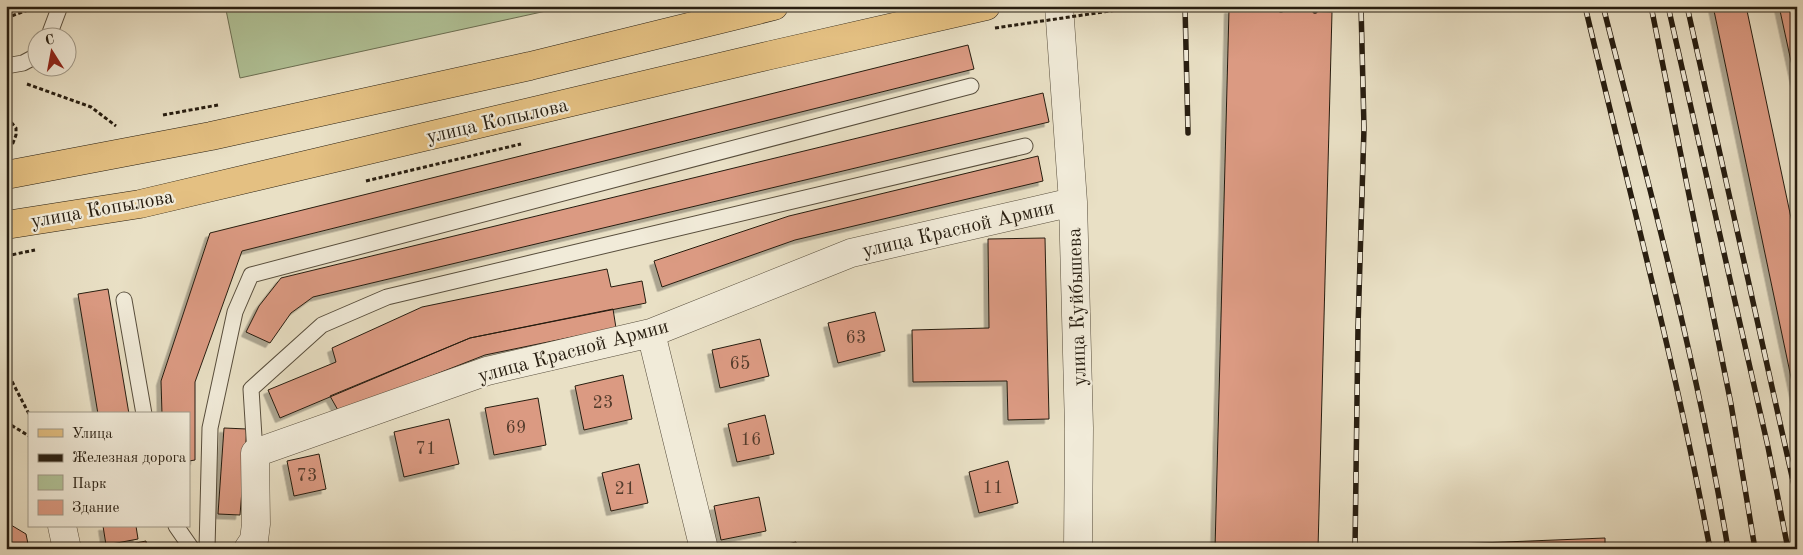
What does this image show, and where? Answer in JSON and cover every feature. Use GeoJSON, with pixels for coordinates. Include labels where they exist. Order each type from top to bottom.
{"type":"FeatureCollection","features":[{"type":"Feature","properties":{"kind":"main road"},"geometry":{"type":"LineString","coordinates":[[6,175],[211,136],[530,66],[774,6]]}},
{"type":"Feature","properties":{"kind":"main road","name":"улица Копылова"},"geometry":{"type":"LineString","coordinates":[[6,225],[140,204],[771,55],[990,17]]}},
{"type":"Feature","properties":{"kind":"street","name":"улица Куйбышева"},"geometry":{"type":"LineString","coordinates":[[1058,6],[1073,202],[1079,428],[1078,549]]}},
{"type":"Feature","properties":{"kind":"street","name":"улица Красной Армии"},"geometry":{"type":"LineString","coordinates":[[255,453],[487,370],[651,332],[851,253],[1073,202]]}},
{"type":"Feature","properties":{"kind":"street"},"geometry":{"type":"LineString","coordinates":[[651,332],[704,549]]}},
{"type":"Feature","properties":{"kind":"street"},"geometry":{"type":"LineString","coordinates":[[248,549],[254,540],[256,524],[255,453]]}},
{"type":"Feature","properties":{"kind":"street"},"geometry":{"type":"LineString","coordinates":[[62,528],[67,549]]}},
{"type":"Feature","properties":{"kind":"lane"},"geometry":{"type":"LineString","coordinates":[[52,28],[60,6]]}},
{"type":"Feature","properties":{"kind":"lane"},"geometry":{"type":"LineString","coordinates":[[6,66],[28,60]]}},
{"type":"Feature","properties":{"kind":"lane"},"geometry":{"type":"LineString","coordinates":[[207,549],[210,428],[235,312],[251,274],[971,86]]}},
{"type":"Feature","properties":{"kind":"lane"},"geometry":{"type":"LineString","coordinates":[[255,453],[251,389],[322,325],[387,297],[1025,146]]}},
{"type":"Feature","properties":{"kind":"lane"},"geometry":{"type":"LineString","coordinates":[[124,300],[144,412]]}},
{"type":"Feature","properties":{"kind":"lane"},"geometry":{"type":"LineString","coordinates":[[177,528],[192,549]]}},
{"type":"Feature","properties":{"kind":"path"},"geometry":{"type":"LineString","coordinates":[[990,17],[1144,6]]}},
{"type":"Feature","properties":{"kind":"path"},"geometry":{"type":"LineString","coordinates":[[6,18],[38,7]]}},
{"type":"Feature","properties":{"kind":"path"},"geometry":{"type":"LineString","coordinates":[[24,83],[91,107]]}},
{"type":"Feature","properties":{"kind":"path"},"geometry":{"type":"LineString","coordinates":[[6,123],[10,122],[16,128],[16,135],[12,143],[6,144]]}},
{"type":"Feature","properties":{"kind":"path"},"geometry":{"type":"LineString","coordinates":[[6,370],[28,412]]}},
{"type":"Feature","properties":{"kind":"path"},"geometry":{"type":"LineString","coordinates":[[6,422],[28,435]]}},
{"type":"Feature","properties":{"kind":"green space"},"geometry":{"type":"Polygon","coordinates":[[[242,6],[569,6],[240,78],[226,10],[242,6]]]}},
{"type":"Feature","properties":{"kind":"building"},"geometry":{"type":"Polygon","coordinates":[[[1713,6],[1746,6],[1797,246],[1797,406],[1713,6]]]}},
{"type":"Feature","properties":{"kind":"building"},"geometry":{"type":"Polygon","coordinates":[[[1779,6],[1797,6],[1797,89],[1779,6]]]}},
{"type":"Feature","properties":{"kind":"building"},"geometry":{"type":"Polygon","coordinates":[[[1229,9],[1332,12],[1318,549],[1215,549],[1229,9]]]}},
{"type":"Feature","properties":{"kind":"building"},"geometry":{"type":"Polygon","coordinates":[[[968,45],[974,69],[242,251],[195,382],[195,460],[190,461],[190,412],[162,412],[161,381],[210,233],[968,45]]]}},
{"type":"Feature","properties":{"kind":"building"},"geometry":{"type":"Polygon","coordinates":[[[1043,93],[1049,122],[313,297],[291,313],[270,343],[246,332],[259,306],[281,278],[1043,93]]]}},
{"type":"Feature","properties":{"kind":"building"},"geometry":{"type":"Polygon","coordinates":[[[1038,156],[1043,181],[795,240],[662,287],[654,261],[789,216],[1038,156]]]}},
{"type":"Feature","properties":{"kind":"building"},"geometry":{"type":"Polygon","coordinates":[[[1045,238],[1049,419],[1008,420],[1007,381],[913,382],[912,330],[989,328],[988,239],[1045,238]]]}},
{"type":"Feature","properties":{"kind":"building"},"geometry":{"type":"Polygon","coordinates":[[[607,269],[611,287],[642,281],[646,303],[470,338],[280,418],[268,390],[336,362],[332,348],[422,307],[607,269]]]}},
{"type":"Feature","properties":{"kind":"building"},"geometry":{"type":"Polygon","coordinates":[[[108,289],[129,412],[98,412],[78,294],[108,289]]]}},
{"type":"Feature","properties":{"kind":"building"},"geometry":{"type":"Polygon","coordinates":[[[613,309],[616,328],[485,355],[339,412],[330,396],[470,338],[613,309]]]}},
{"type":"Feature","properties":{"kind":"building"},"geometry":{"type":"Polygon","coordinates":[[[875,312],[885,351],[838,363],[828,323],[875,312]]]}},
{"type":"Feature","properties":{"kind":"building"},"geometry":{"type":"Polygon","coordinates":[[[760,339],[769,376],[720,388],[712,350],[760,339]]]}},
{"type":"Feature","properties":{"kind":"building"},"geometry":{"type":"Polygon","coordinates":[[[623,375],[632,419],[584,430],[575,386],[623,375]]]}},
{"type":"Feature","properties":{"kind":"building"},"geometry":{"type":"Polygon","coordinates":[[[538,398],[546,445],[494,455],[485,408],[538,398]]]}},
{"type":"Feature","properties":{"kind":"building"},"geometry":{"type":"Polygon","coordinates":[[[765,415],[774,454],[737,462],[728,424],[765,415]]]}},
{"type":"Feature","properties":{"kind":"building"},"geometry":{"type":"Polygon","coordinates":[[[449,419],[459,464],[404,477],[394,432],[449,419]]]}},
{"type":"Feature","properties":{"kind":"building"},"geometry":{"type":"Polygon","coordinates":[[[224,428],[247,429],[240,515],[218,514],[224,428]]]}},
{"type":"Feature","properties":{"kind":"building"},"geometry":{"type":"Polygon","coordinates":[[[319,454],[326,489],[294,496],[287,461],[319,454]]]}},
{"type":"Feature","properties":{"kind":"building"},"geometry":{"type":"Polygon","coordinates":[[[1008,461],[1018,503],[979,513],[969,472],[1008,461]]]}},
{"type":"Feature","properties":{"kind":"building"},"geometry":{"type":"Polygon","coordinates":[[[639,464],[648,503],[611,511],[602,473],[639,464]]]}},
{"type":"Feature","properties":{"kind":"building"},"geometry":{"type":"Polygon","coordinates":[[[759,497],[766,531],[721,540],[714,506],[759,497]]]}},
{"type":"Feature","properties":{"kind":"building"},"geometry":{"type":"Polygon","coordinates":[[[6,522],[26,534],[29,549],[6,549],[6,522]]]}},
{"type":"Feature","properties":{"kind":"building"},"geometry":{"type":"Polygon","coordinates":[[[103,528],[136,528],[138,539],[106,545],[103,528]]]}},
{"type":"Feature","properties":{"kind":"building"},"geometry":{"type":"Polygon","coordinates":[[[1605,538],[1605,549],[1405,549],[1405,546],[1605,538]]]}},
{"type":"Feature","properties":{"kind":"building"},"geometry":{"type":"Polygon","coordinates":[[[146,541],[147,549],[121,549],[121,546],[146,541]]]}},
{"type":"Feature","properties":{"kind":"building"},"geometry":{"type":"Polygon","coordinates":[[[796,542],[797,549],[766,549],[796,542]]]}},
{"type":"Feature","properties":{"kind":"railway"},"geometry":{"type":"LineString","coordinates":[[1185,6],[1188,133]]}},
{"type":"Feature","properties":{"kind":"railway"},"geometry":{"type":"LineString","coordinates":[[1315,6],[1315,11]]}},
{"type":"Feature","properties":{"kind":"railway"},"geometry":{"type":"LineString","coordinates":[[1355,549],[1358,327],[1364,128],[1361,6]]}},
{"type":"Feature","properties":{"kind":"railway"},"geometry":{"type":"LineString","coordinates":[[1585,6],[1667,344],[1710,549]]}},
{"type":"Feature","properties":{"kind":"railway"},"geometry":{"type":"LineString","coordinates":[[1603,6],[1672,276],[1702,412],[1728,549]]}},
{"type":"Feature","properties":{"kind":"railway"},"geometry":{"type":"LineString","coordinates":[[1651,6],[1731,404],[1755,549]]}},
{"type":"Feature","properties":{"kind":"railway"},"geometry":{"type":"LineString","coordinates":[[1668,6],[1768,447],[1788,549]]}},
{"type":"Feature","properties":{"kind":"railway"},"geometry":{"type":"LineString","coordinates":[[1687,6],[1797,499]]}}]}
